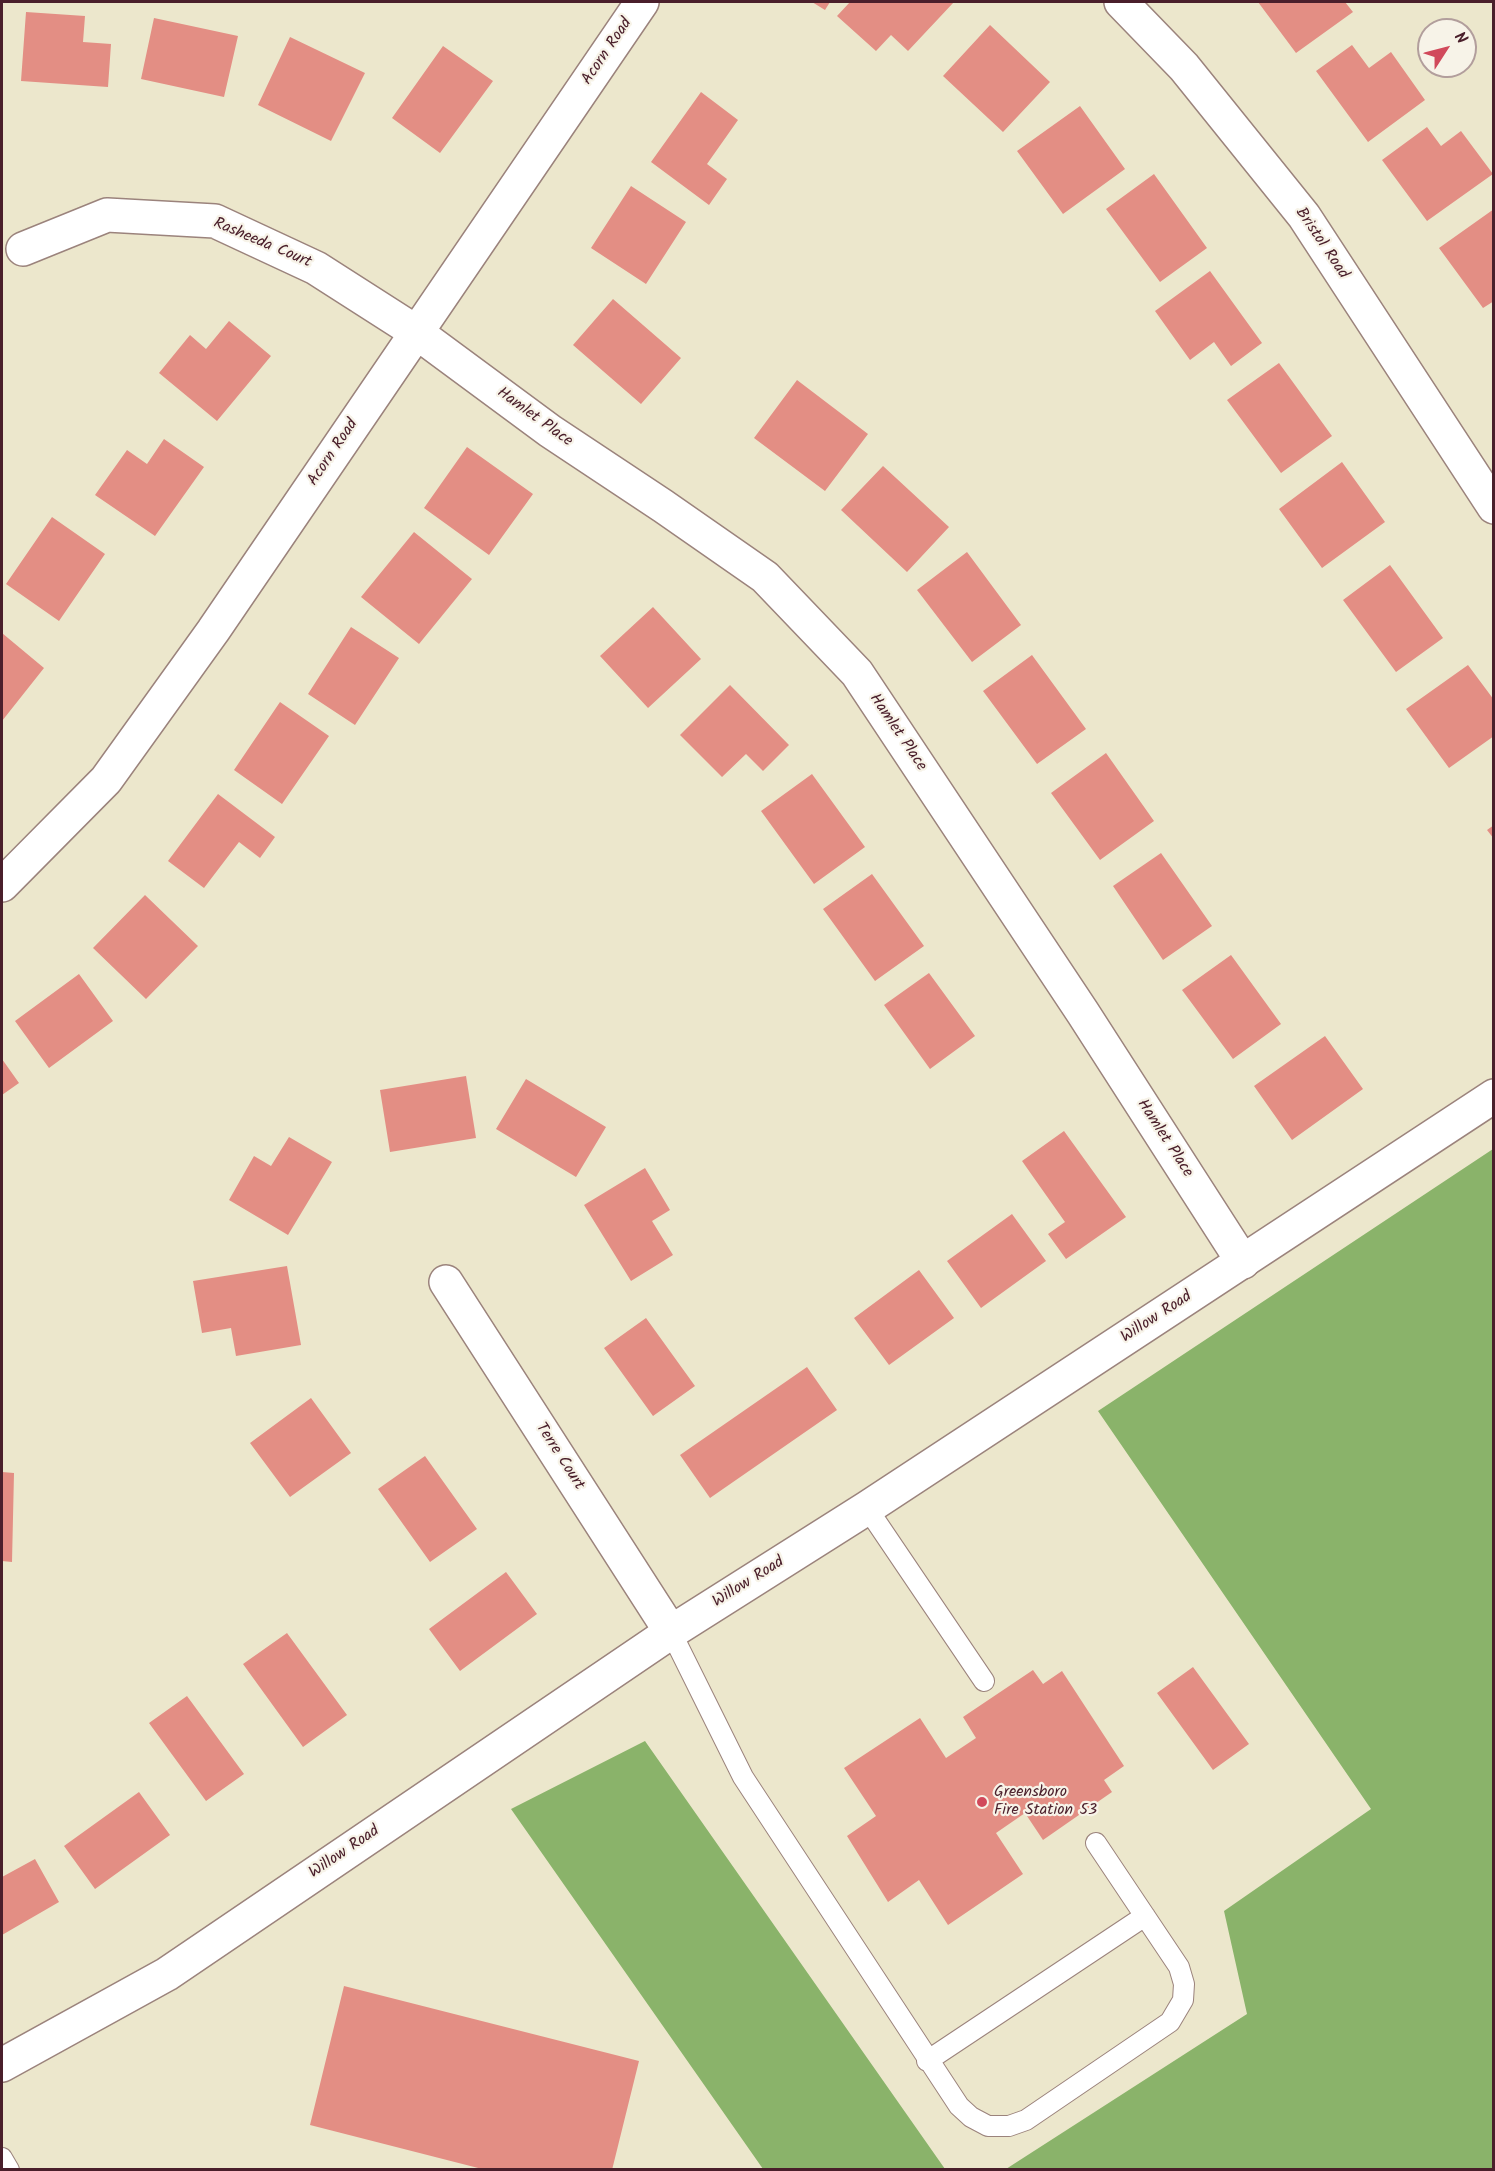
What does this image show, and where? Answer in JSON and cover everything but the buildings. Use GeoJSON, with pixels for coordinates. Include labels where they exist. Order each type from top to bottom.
{"type":"FeatureCollection","features":[{"type":"Feature","properties":{"kind":"street","name":"Acorn Road"},"geometry":{"type":"LineString","coordinates":[[2,885],[106,780],[213,631],[642,2]]}},
{"type":"Feature","properties":{"kind":"street","name":"Bristol Road"},"geometry":{"type":"LineString","coordinates":[[1121,2],[1184,67],[1304,216],[1494,507]]}},
{"type":"Feature","properties":{"kind":"street","name":"Rasheeda Court"},"geometry":{"type":"LineString","coordinates":[[23,249],[107,215],[215,221],[316,268],[416,332]]}},
{"type":"Feature","properties":{"kind":"street","name":"Hamlet Place"},"geometry":{"type":"LineString","coordinates":[[416,332],[550,431],[765,577],[858,674],[1083,1014],[1243,1262]]}},
{"type":"Feature","properties":{"kind":"street","name":"Willow Road"},"geometry":{"type":"LineString","coordinates":[[2,2065],[167,1974],[671,1632],[867,1508],[1494,1096]]}},
{"type":"Feature","properties":{"kind":"street","name":"Terre Court"},"geometry":{"type":"LineString","coordinates":[[447,1282],[671,1632]]}},
{"type":"Feature","properties":{"kind":"lane"},"geometry":{"type":"LineString","coordinates":[[867,1508],[984,1681]]}},
{"type":"Feature","properties":{"kind":"lane"},"geometry":{"type":"LineString","coordinates":[[671,1632],[742,1777],[927,2061],[959,2106],[971,2117],[988,2126],[1009,2126],[1026,2120],[1170,2022],[1183,2000],[1184,1984],[1179,1967],[1096,1843]]}},
{"type":"Feature","properties":{"kind":"lane"},"geometry":{"type":"LineString","coordinates":[[927,2061],[1145,1916]]}},
{"type":"Feature","properties":{"kind":"lane"},"geometry":{"type":"LineString","coordinates":[[2,2158],[9,2169]]}},
{"type":"Feature","properties":{"kind":"green space"},"geometry":{"type":"Polygon","coordinates":[[[1493,1149],[1493,2169],[1006,2169],[1247,2014],[1224,1911],[1371,1809],[1098,1411],[1493,1149]]]}},
{"type":"Feature","properties":{"kind":"green space"},"geometry":{"type":"Polygon","coordinates":[[[645,1741],[945,2169],[763,2169],[511,1809],[645,1741]]]}},
{"type":"Feature","properties":{"kind":"place","name":"Greensboro Fire Station 53"},"geometry":{"type":"Point","coordinates":[982,1802]}}]}
